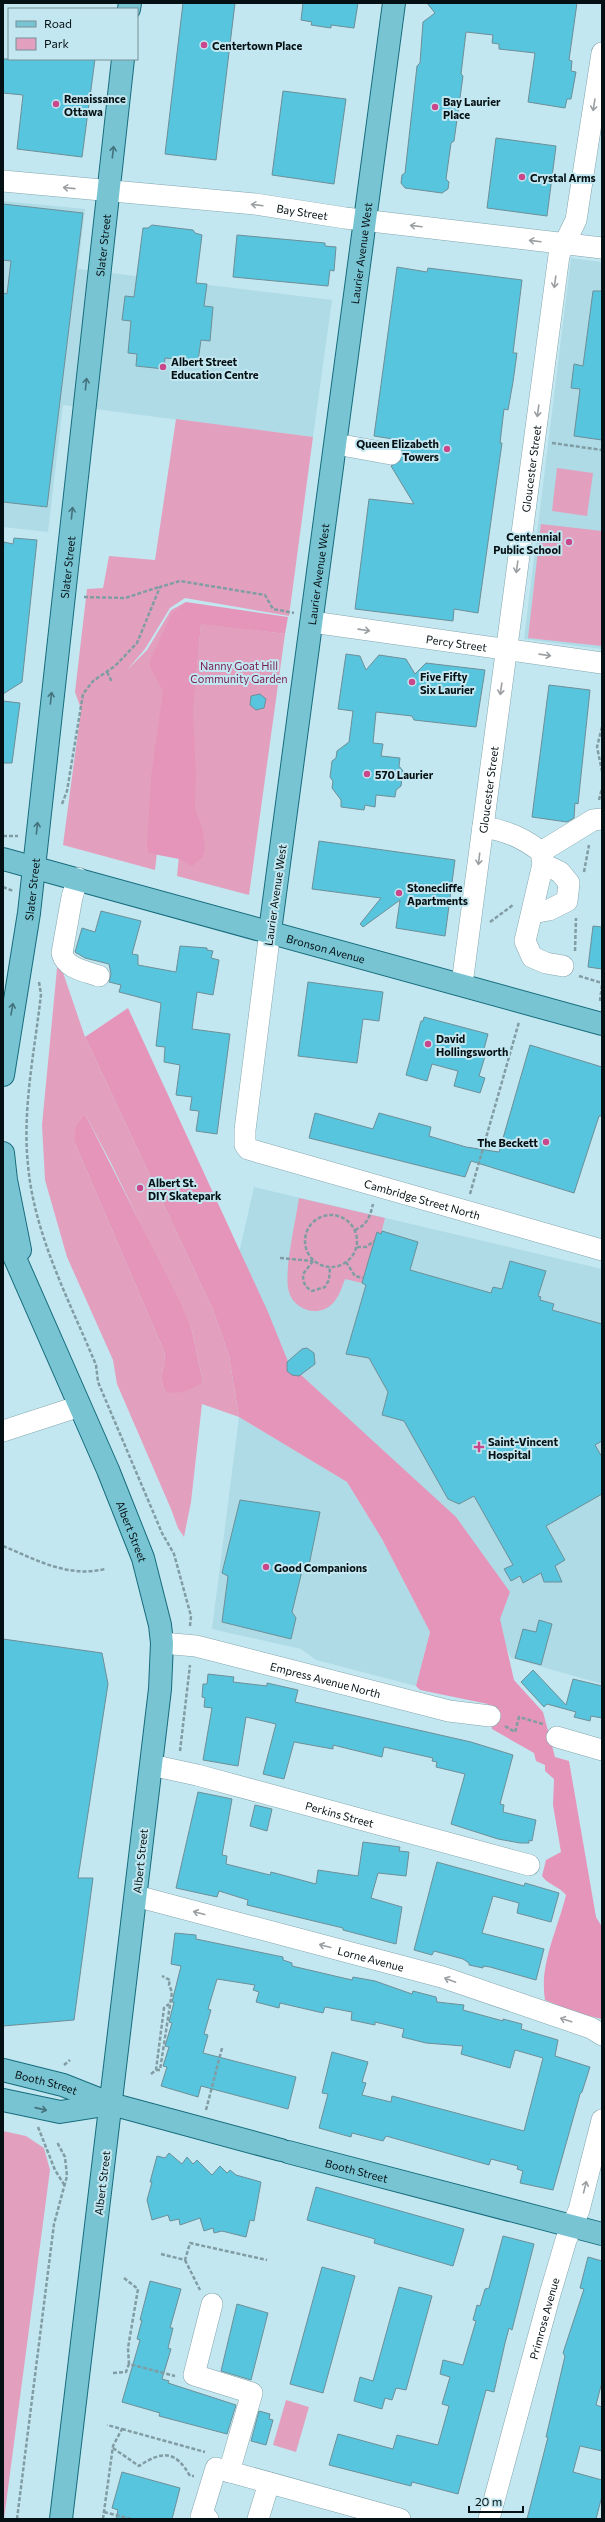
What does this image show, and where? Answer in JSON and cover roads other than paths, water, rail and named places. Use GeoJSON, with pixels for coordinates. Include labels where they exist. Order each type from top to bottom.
{"type":"FeatureCollection","features":[{"type":"Feature","properties":{"kind":"main road","name":"Laurier Avenue West"},"geometry":{"type":"LineString","coordinates":[[270,931],[303,617],[336,444],[394,3]]}},
{"type":"Feature","properties":{"kind":"main road","name":"Slater Street"},"geometry":{"type":"LineString","coordinates":[[3,1075],[5,1041],[29,913],[123,60]]}},
{"type":"Feature","properties":{"kind":"main road","name":"Bronson Avenue"},"geometry":{"type":"LineString","coordinates":[[3,858],[602,1024]]}},
{"type":"Feature","properties":{"kind":"main road"},"geometry":{"type":"LineString","coordinates":[[3,1154],[6,1180],[26,1283]]}},
{"type":"Feature","properties":{"kind":"main road","name":"Albert Street"},"geometry":{"type":"LineString","coordinates":[[3,1232],[108,1470],[143,1558],[159,1619],[162,1643],[160,1689],[61,2519]]}},
{"type":"Feature","properties":{"kind":"main road","name":"Booth Street"},"geometry":{"type":"LineString","coordinates":[[3,2070],[63,2085],[111,2104],[284,2151],[573,2224],[602,2234]]}},
{"type":"Feature","properties":{"kind":"main road","name":"Booth Street"},"geometry":{"type":"LineString","coordinates":[[3,2100],[60,2112],[111,2104]]}},
{"type":"Feature","properties":{"kind":"street","name":"Gloucester Street"},"geometry":{"type":"LineString","coordinates":[[462,984],[558,256],[576,220],[602,53]]}},
{"type":"Feature","properties":{"kind":"street","name":"Bay Street"},"geometry":{"type":"LineString","coordinates":[[3,181],[255,204],[365,220],[602,248]]}},
{"type":"Feature","properties":{"kind":"street"},"geometry":{"type":"LineString","coordinates":[[336,444],[391,454]]}},
{"type":"Feature","properties":{"kind":"street","name":"Percy Street"},"geometry":{"type":"LineString","coordinates":[[303,617],[506,650],[602,663]]}},
{"type":"Feature","properties":{"kind":"street"},"geometry":{"type":"LineString","coordinates":[[568,971],[532,957],[525,940],[533,908],[542,858],[593,820],[602,819]]}},
{"type":"Feature","properties":{"kind":"street"},"geometry":{"type":"LineString","coordinates":[[483,827],[496,829],[527,840],[542,858],[560,872],[569,883],[567,901],[549,910],[533,908]]}},
{"type":"Feature","properties":{"kind":"street"},"geometry":{"type":"LineString","coordinates":[[78,878],[62,953],[63,960],[68,964],[99,976]]}},
{"type":"Feature","properties":{"kind":"street","name":"Laurier Avenue West"},"geometry":{"type":"LineString","coordinates":[[245,1145],[270,931]]}},
{"type":"Feature","properties":{"kind":"street","name":"Cambridge Street North"},"geometry":{"type":"LineString","coordinates":[[245,1145],[254,1152],[602,1250]]}},
{"type":"Feature","properties":{"kind":"street"},"geometry":{"type":"LineString","coordinates":[[4,1428],[80,1406]]}},
{"type":"Feature","properties":{"kind":"street","name":"Empress Avenue North"},"geometry":{"type":"LineString","coordinates":[[162,1643],[196,1646],[449,1711],[490,1716]]}},
{"type":"Feature","properties":{"kind":"street"},"geometry":{"type":"LineString","coordinates":[[552,1731],[602,1750]]}},
{"type":"Feature","properties":{"kind":"street","name":"Perkins Street"},"geometry":{"type":"LineString","coordinates":[[150,1765],[529,1865]]}},
{"type":"Feature","properties":{"kind":"street","name":"Lorne Avenue"},"geometry":{"type":"LineString","coordinates":[[136,1896],[442,1977],[591,2028],[602,2035]]}},
{"type":"Feature","properties":{"kind":"street","name":"Primrose Avenue"},"geometry":{"type":"LineString","coordinates":[[489,2519],[550,2294],[579,2210],[602,2120]]}},
{"type":"Feature","properties":{"kind":"street"},"geometry":{"type":"LineString","coordinates":[[204,2518],[252,2393],[194,2375],[212,2304]]}},
{"type":"Feature","properties":{"kind":"street"},"geometry":{"type":"LineString","coordinates":[[222,2470],[268,2484],[400,2519]]}},
{"type":"Feature","properties":{"kind":"street"},"geometry":{"type":"LineString","coordinates":[[258,2519],[268,2484]]}},
{"type":"Feature","properties":{"kind":"place","name":"Centertown Place"},"geometry":{"type":"Point","coordinates":[204,45]}},
{"type":"Feature","properties":{"kind":"place","name":"Renaissance Ottawa"},"geometry":{"type":"Point","coordinates":[56,104]}},
{"type":"Feature","properties":{"kind":"place","name":"Bay Laurier Place"},"geometry":{"type":"Point","coordinates":[435,107]}},
{"type":"Feature","properties":{"kind":"place","name":"Crystal Arms"},"geometry":{"type":"Point","coordinates":[522,177]}},
{"type":"Feature","properties":{"kind":"place","name":"Albert Street Education Centre"},"geometry":{"type":"Point","coordinates":[163,367]}},
{"type":"Feature","properties":{"kind":"place","name":"Queen Elizabeth Towers"},"geometry":{"type":"Point","coordinates":[447,449]}},
{"type":"Feature","properties":{"kind":"place","name":"Centennial Public School"},"geometry":{"type":"Point","coordinates":[569,542]}},
{"type":"Feature","properties":{"kind":"place","name":"Five Fifty Six Laurier"},"geometry":{"type":"Point","coordinates":[412,682]}},
{"type":"Feature","properties":{"kind":"place","name":"570 Laurier"},"geometry":{"type":"Point","coordinates":[367,774]}},
{"type":"Feature","properties":{"kind":"place","name":"Stonecliffe Apartments"},"geometry":{"type":"Point","coordinates":[399,893]}},
{"type":"Feature","properties":{"kind":"place","name":"David Hollingsworth"},"geometry":{"type":"Point","coordinates":[428,1044]}},
{"type":"Feature","properties":{"kind":"place","name":"The Beckett"},"geometry":{"type":"Point","coordinates":[546,1142]}},
{"type":"Feature","properties":{"kind":"place","name":"Albert St. DIY Skatepark"},"geometry":{"type":"Point","coordinates":[140,1188]}},
{"type":"Feature","properties":{"kind":"place","name":"Saint-Vincent Hospital"},"geometry":{"type":"Point","coordinates":[479,1447]}},
{"type":"Feature","properties":{"kind":"place","name":"Good Companions"},"geometry":{"type":"Point","coordinates":[266,1567]}},
{"type":"Feature","properties":{"kind":"park label","name":"Nanny Goat Hill Community Garden"},"geometry":{"type":"Point","coordinates":[239,671]}}]}
